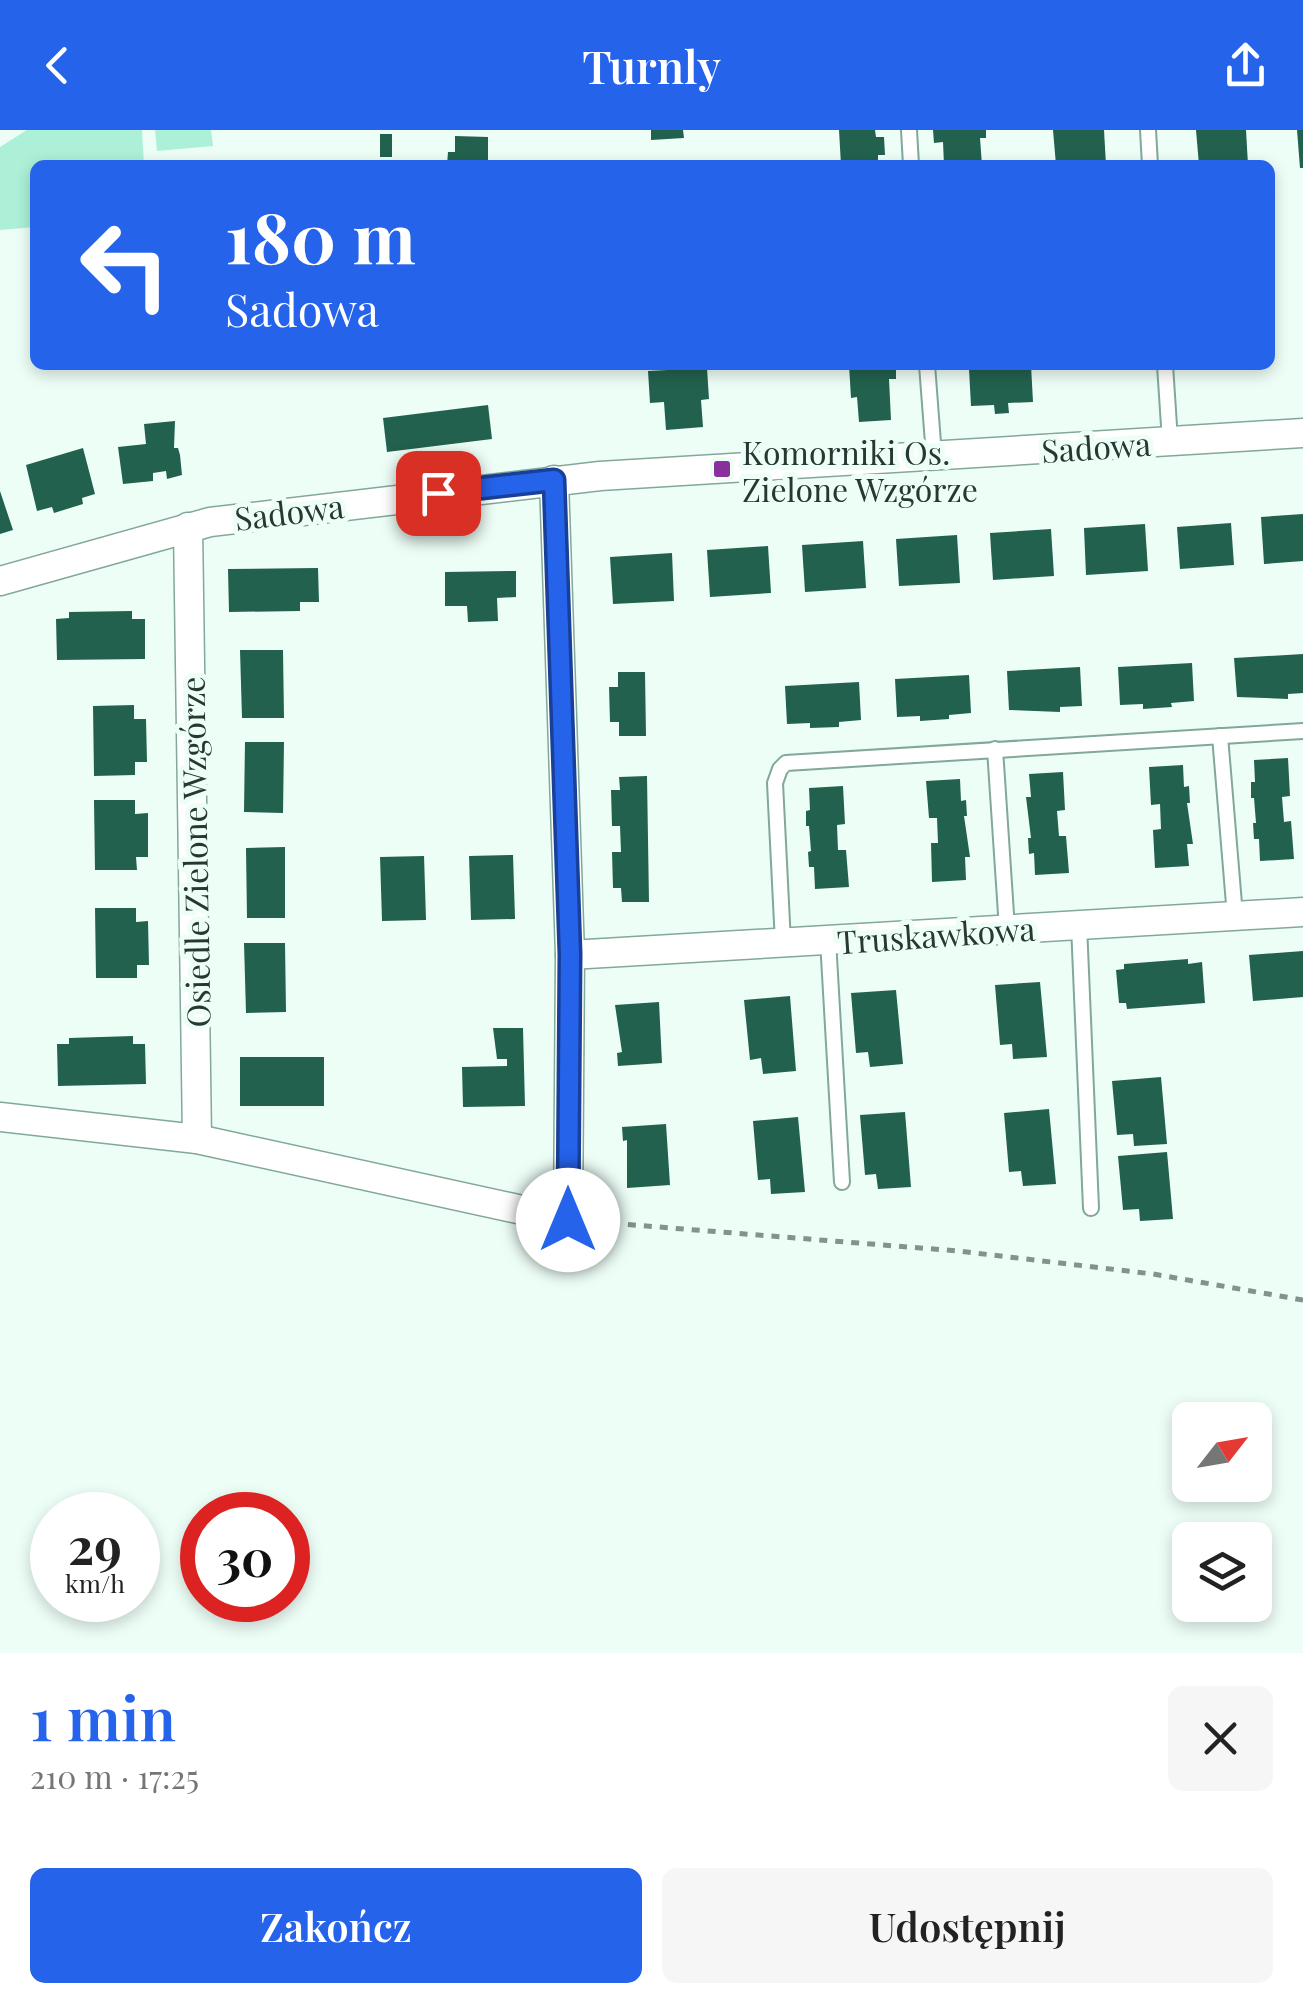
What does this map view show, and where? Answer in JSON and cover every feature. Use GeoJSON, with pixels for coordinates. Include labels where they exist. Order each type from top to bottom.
{"type":"FeatureCollection","features":[{"type":"Feature","properties":{"kind":"street","name":"Sadowa"},"geometry":{"type":"LineString","coordinates":[[0,581],[188,527],[266,513],[554,480],[1303,432]]}},
{"type":"Feature","properties":{"kind":"street"},"geometry":{"type":"LineString","coordinates":[[0,1117],[197,1139],[568,1220],[570,954],[554,480]]}},
{"type":"Feature","properties":{"kind":"street","name":"Osiedle Zielone Wzgórze"},"geometry":{"type":"LineString","coordinates":[[188,527],[197,1139]]}},
{"type":"Feature","properties":{"kind":"street","name":"Truskawkowa"},"geometry":{"type":"LineString","coordinates":[[570,954],[1303,912]]}},
{"type":"Feature","properties":{"kind":"lane"},"geometry":{"type":"LineString","coordinates":[[908,130],[911,160]]}},
{"type":"Feature","properties":{"kind":"lane"},"geometry":{"type":"LineString","coordinates":[[1148,130],[1150,160]]}},
{"type":"Feature","properties":{"kind":"lane"},"geometry":{"type":"LineString","coordinates":[[927,370],[934,456]]}},
{"type":"Feature","properties":{"kind":"lane"},"geometry":{"type":"LineString","coordinates":[[1165,370],[1170,441]]}},
{"type":"Feature","properties":{"kind":"lane"},"geometry":{"type":"LineString","coordinates":[[783,943],[775,783],[786,763],[1303,731]]}},
{"type":"Feature","properties":{"kind":"lane"},"geometry":{"type":"LineString","coordinates":[[1220,736],[1235,916]]}},
{"type":"Feature","properties":{"kind":"lane"},"geometry":{"type":"LineString","coordinates":[[995,749],[1006,930]]}},
{"type":"Feature","properties":{"kind":"lane"},"geometry":{"type":"LineString","coordinates":[[1079,925],[1091,1208]]}},
{"type":"Feature","properties":{"kind":"lane"},"geometry":{"type":"LineString","coordinates":[[828,940],[842,1182]]}},
{"type":"Feature","properties":{"kind":"path"},"geometry":{"type":"LineString","coordinates":[[568,1220],[958,1251],[1153,1274],[1303,1300]]}},
{"type":"Feature","properties":{"kind":"green space"},"geometry":{"type":"Polygon","coordinates":[[[27,130],[142,130],[144,160],[30,160],[30,227],[0,230],[0,147],[27,130]]]}},
{"type":"Feature","properties":{"kind":"green space"},"geometry":{"type":"Polygon","coordinates":[[[155,130],[211,130],[213,146],[157,151],[155,130]]]}},
{"type":"Feature","properties":{"kind":"building"},"geometry":{"type":"Polygon","coordinates":[[[651,130],[683,130],[684,138],[651,140],[651,130]]]}},
{"type":"Feature","properties":{"kind":"building"},"geometry":{"type":"Polygon","coordinates":[[[839,130],[875,130],[876,137],[884,137],[885,155],[878,155],[878,160],[841,160],[839,130]]]}},
{"type":"Feature","properties":{"kind":"building"},"geometry":{"type":"Polygon","coordinates":[[[933,130],[986,130],[986,138],[980,138],[982,160],[944,160],[943,142],[934,143],[933,130]]]}},
{"type":"Feature","properties":{"kind":"building"},"geometry":{"type":"Polygon","coordinates":[[[1053,130],[1104,130],[1106,160],[1056,160],[1053,130]]]}},
{"type":"Feature","properties":{"kind":"building"},"geometry":{"type":"Polygon","coordinates":[[[1196,130],[1246,130],[1248,160],[1199,160],[1196,130]]]}},
{"type":"Feature","properties":{"kind":"building"},"geometry":{"type":"Polygon","coordinates":[[[1297,130],[1303,130],[1303,168],[1300,168],[1297,130]]]}},
{"type":"Feature","properties":{"kind":"building"},"geometry":{"type":"Polygon","coordinates":[[[380,134],[392,134],[392,157],[380,157],[380,134]]]}},
{"type":"Feature","properties":{"kind":"building"},"geometry":{"type":"Polygon","coordinates":[[[455,136],[488,137],[488,160],[447,160],[448,152],[455,152],[455,136]]]}},
{"type":"Feature","properties":{"kind":"building"},"geometry":{"type":"Polygon","coordinates":[[[707,370],[709,399],[701,400],[703,427],[666,430],[664,402],[650,403],[648,371],[707,370]]]}},
{"type":"Feature","properties":{"kind":"building"},"geometry":{"type":"Polygon","coordinates":[[[849,370],[896,370],[896,379],[889,379],[891,420],[859,422],[857,397],[851,398],[849,370]]]}},
{"type":"Feature","properties":{"kind":"building"},"geometry":{"type":"Polygon","coordinates":[[[969,370],[1031,370],[1033,402],[1008,403],[1009,413],[995,414],[994,405],[971,406],[969,370]]]}},
{"type":"Feature","properties":{"kind":"building"},"geometry":{"type":"Polygon","coordinates":[[[488,405],[492,439],[387,452],[383,418],[488,405]]]}},
{"type":"Feature","properties":{"kind":"building"},"geometry":{"type":"Polygon","coordinates":[[[175,421],[174,448],[178,448],[182,475],[167,479],[166,471],[153,473],[153,481],[123,484],[118,447],[146,444],[144,424],[175,421]]]}},
{"type":"Feature","properties":{"kind":"building"},"geometry":{"type":"Polygon","coordinates":[[[83,448],[95,494],[82,498],[83,504],[54,513],[52,507],[37,511],[26,465],[83,448]]]}},
{"type":"Feature","properties":{"kind":"building"},"geometry":{"type":"Polygon","coordinates":[[[0,491],[13,530],[0,534],[0,491]]]}},
{"type":"Feature","properties":{"kind":"building"},"geometry":{"type":"Polygon","coordinates":[[[1303,514],[1303,561],[1264,564],[1261,517],[1303,514]]]}},
{"type":"Feature","properties":{"kind":"building"},"geometry":{"type":"Polygon","coordinates":[[[1231,523],[1234,565],[1180,569],[1177,527],[1231,523]]]}},
{"type":"Feature","properties":{"kind":"building"},"geometry":{"type":"Polygon","coordinates":[[[1145,524],[1148,571],[1086,575],[1084,528],[1145,524]]]}},
{"type":"Feature","properties":{"kind":"building"},"geometry":{"type":"Polygon","coordinates":[[[1051,529],[1054,576],[993,580],[990,533],[1051,529]]]}},
{"type":"Feature","properties":{"kind":"building"},"geometry":{"type":"Polygon","coordinates":[[[957,535],[960,583],[899,586],[896,539],[957,535]]]}},
{"type":"Feature","properties":{"kind":"building"},"geometry":{"type":"Polygon","coordinates":[[[863,541],[866,588],[805,592],[802,545],[863,541]]]}},
{"type":"Feature","properties":{"kind":"building"},"geometry":{"type":"Polygon","coordinates":[[[768,546],[771,593],[710,597],[707,550],[768,546]]]}},
{"type":"Feature","properties":{"kind":"building"},"geometry":{"type":"Polygon","coordinates":[[[672,553],[674,601],[613,604],[610,557],[672,553]]]}},
{"type":"Feature","properties":{"kind":"building"},"geometry":{"type":"Polygon","coordinates":[[[318,568],[319,602],[300,602],[300,611],[229,612],[228,569],[318,568]]]}},
{"type":"Feature","properties":{"kind":"building"},"geometry":{"type":"Polygon","coordinates":[[[516,571],[516,597],[497,598],[498,621],[468,622],[467,606],[445,606],[445,572],[516,571]]]}},
{"type":"Feature","properties":{"kind":"building"},"geometry":{"type":"Polygon","coordinates":[[[132,611],[132,619],[145,619],[145,659],[57,660],[56,619],[69,618],[69,612],[132,611]]]}},
{"type":"Feature","properties":{"kind":"building"},"geometry":{"type":"Polygon","coordinates":[[[240,650],[283,650],[284,718],[242,718],[240,650]]]}},
{"type":"Feature","properties":{"kind":"building"},"geometry":{"type":"Polygon","coordinates":[[[1303,654],[1303,693],[1288,694],[1288,699],[1237,697],[1234,658],[1303,654]]]}},
{"type":"Feature","properties":{"kind":"building"},"geometry":{"type":"Polygon","coordinates":[[[1192,663],[1194,701],[1143,709],[1143,704],[1120,705],[1118,667],[1192,663]]]}},
{"type":"Feature","properties":{"kind":"building"},"geometry":{"type":"Polygon","coordinates":[[[1080,667],[1082,706],[1060,707],[1060,712],[1009,710],[1007,671],[1080,667]]]}},
{"type":"Feature","properties":{"kind":"building"},"geometry":{"type":"Polygon","coordinates":[[[618,672],[645,672],[646,736],[619,736],[619,722],[610,722],[609,687],[618,687],[618,672]]]}},
{"type":"Feature","properties":{"kind":"building"},"geometry":{"type":"Polygon","coordinates":[[[969,675],[971,713],[920,721],[920,716],[897,717],[895,679],[969,675]]]}},
{"type":"Feature","properties":{"kind":"building"},"geometry":{"type":"Polygon","coordinates":[[[859,682],[861,720],[839,722],[839,727],[787,724],[785,686],[859,682]]]}},
{"type":"Feature","properties":{"kind":"building"},"geometry":{"type":"Polygon","coordinates":[[[134,705],[134,719],[146,719],[147,762],[135,762],[135,775],[94,776],[93,706],[134,705]]]}},
{"type":"Feature","properties":{"kind":"building"},"geometry":{"type":"Polygon","coordinates":[[[245,742],[284,742],[283,813],[244,812],[245,742]]]}},
{"type":"Feature","properties":{"kind":"building"},"geometry":{"type":"Polygon","coordinates":[[[1288,758],[1290,796],[1282,797],[1284,822],[1291,821],[1294,859],[1260,861],[1251,798],[1254,760],[1288,758]]]}},
{"type":"Feature","properties":{"kind":"building"},"geometry":{"type":"Polygon","coordinates":[[[1183,765],[1184,787],[1189,786],[1187,803],[1193,844],[1187,844],[1189,866],[1155,868],[1153,830],[1161,829],[1160,804],[1151,805],[1149,767],[1183,765]]]}},
{"type":"Feature","properties":{"kind":"building"},"geometry":{"type":"Polygon","coordinates":[[[1063,772],[1065,810],[1057,811],[1059,836],[1066,836],[1069,873],[1035,875],[1034,853],[1029,854],[1028,838],[1029,774],[1063,772]]]}},
{"type":"Feature","properties":{"kind":"building"},"geometry":{"type":"Polygon","coordinates":[[[647,776],[649,902],[622,902],[621,888],[613,888],[612,852],[621,852],[620,826],[612,826],[611,790],[620,790],[619,777],[647,776]]]}},
{"type":"Feature","properties":{"kind":"building"},"geometry":{"type":"Polygon","coordinates":[[[960,779],[961,801],[966,800],[964,816],[970,857],[965,857],[966,880],[932,882],[931,843],[938,843],[937,818],[929,818],[926,781],[960,779]]]}},
{"type":"Feature","properties":{"kind":"building"},"geometry":{"type":"Polygon","coordinates":[[[843,786],[845,824],[837,825],[838,850],[846,850],[849,887],[815,889],[806,826],[809,788],[843,786]]]}},
{"type":"Feature","properties":{"kind":"building"},"geometry":{"type":"Polygon","coordinates":[[[94,800],[135,800],[135,814],[148,813],[148,857],[136,857],[137,870],[95,870],[94,800]]]}},
{"type":"Feature","properties":{"kind":"building"},"geometry":{"type":"Polygon","coordinates":[[[285,847],[285,918],[247,918],[246,848],[285,847]]]}},
{"type":"Feature","properties":{"kind":"building"},"geometry":{"type":"Polygon","coordinates":[[[513,855],[515,919],[471,920],[469,856],[513,855]]]}},
{"type":"Feature","properties":{"kind":"building"},"geometry":{"type":"Polygon","coordinates":[[[424,856],[426,920],[382,921],[380,857],[424,856]]]}},
{"type":"Feature","properties":{"kind":"building"},"geometry":{"type":"Polygon","coordinates":[[[95,908],[136,908],[136,922],[148,921],[149,965],[137,965],[137,978],[96,978],[95,908]]]}},
{"type":"Feature","properties":{"kind":"building"},"geometry":{"type":"Polygon","coordinates":[[[244,943],[285,943],[286,1012],[246,1013],[244,943]]]}},
{"type":"Feature","properties":{"kind":"building"},"geometry":{"type":"Polygon","coordinates":[[[1303,951],[1303,997],[1253,1001],[1249,955],[1303,951]]]}},
{"type":"Feature","properties":{"kind":"building"},"geometry":{"type":"Polygon","coordinates":[[[1188,959],[1188,964],[1202,962],[1205,1003],[1127,1009],[1126,1003],[1119,1003],[1116,970],[1124,969],[1124,964],[1188,959]]]}},
{"type":"Feature","properties":{"kind":"building"},"geometry":{"type":"Polygon","coordinates":[[[1040,982],[1047,1057],[1013,1059],[1012,1044],[1000,1045],[995,985],[1040,982]]]}},
{"type":"Feature","properties":{"kind":"building"},"geometry":{"type":"Polygon","coordinates":[[[896,990],[903,1064],[870,1067],[868,1052],[856,1053],[851,993],[896,990]]]}},
{"type":"Feature","properties":{"kind":"building"},"geometry":{"type":"Polygon","coordinates":[[[790,996],[796,1071],[763,1074],[761,1058],[750,1060],[744,1000],[790,996]]]}},
{"type":"Feature","properties":{"kind":"building"},"geometry":{"type":"Polygon","coordinates":[[[659,1002],[662,1063],[618,1066],[617,1053],[622,1052],[615,1005],[659,1002]]]}},
{"type":"Feature","properties":{"kind":"building"},"geometry":{"type":"Polygon","coordinates":[[[493,1028],[523,1028],[525,1106],[463,1107],[462,1067],[507,1066],[507,1059],[497,1059],[493,1028]]]}},
{"type":"Feature","properties":{"kind":"building"},"geometry":{"type":"Polygon","coordinates":[[[133,1036],[133,1044],[145,1044],[146,1084],[58,1086],[57,1044],[69,1044],[69,1038],[133,1036]]]}},
{"type":"Feature","properties":{"kind":"building"},"geometry":{"type":"Polygon","coordinates":[[[240,1057],[324,1057],[324,1106],[240,1106],[240,1057]]]}},
{"type":"Feature","properties":{"kind":"building"},"geometry":{"type":"Polygon","coordinates":[[[1161,1077],[1167,1144],[1134,1146],[1133,1134],[1117,1135],[1112,1081],[1161,1077]]]}},
{"type":"Feature","properties":{"kind":"building"},"geometry":{"type":"Polygon","coordinates":[[[1049,1109],[1056,1184],[1023,1186],[1021,1171],[1009,1172],[1004,1113],[1049,1109]]]}},
{"type":"Feature","properties":{"kind":"building"},"geometry":{"type":"Polygon","coordinates":[[[905,1112],[911,1187],[878,1189],[876,1174],[865,1175],[860,1115],[905,1112]]]}},
{"type":"Feature","properties":{"kind":"building"},"geometry":{"type":"Polygon","coordinates":[[[798,1117],[805,1192],[771,1194],[770,1179],[758,1180],[753,1121],[798,1117]]]}},
{"type":"Feature","properties":{"kind":"building"},"geometry":{"type":"Polygon","coordinates":[[[666,1124],[670,1185],[627,1188],[627,1140],[623,1141],[622,1127],[666,1124]]]}},
{"type":"Feature","properties":{"kind":"building"},"geometry":{"type":"Polygon","coordinates":[[[1167,1152],[1173,1219],[1140,1221],[1139,1209],[1123,1210],[1118,1156],[1167,1152]]]}},
{"type":"Feature","properties":{"kind":"place","name":"Komorniki Os. Zielone Wzgórze"},"geometry":{"type":"Point","coordinates":[722,469]}},
{"type":"Feature","properties":{"kind":"route"},"geometry":{"type":"LineString","coordinates":[[438,493],[554,480],[570,954],[568,1220]]}}]}
